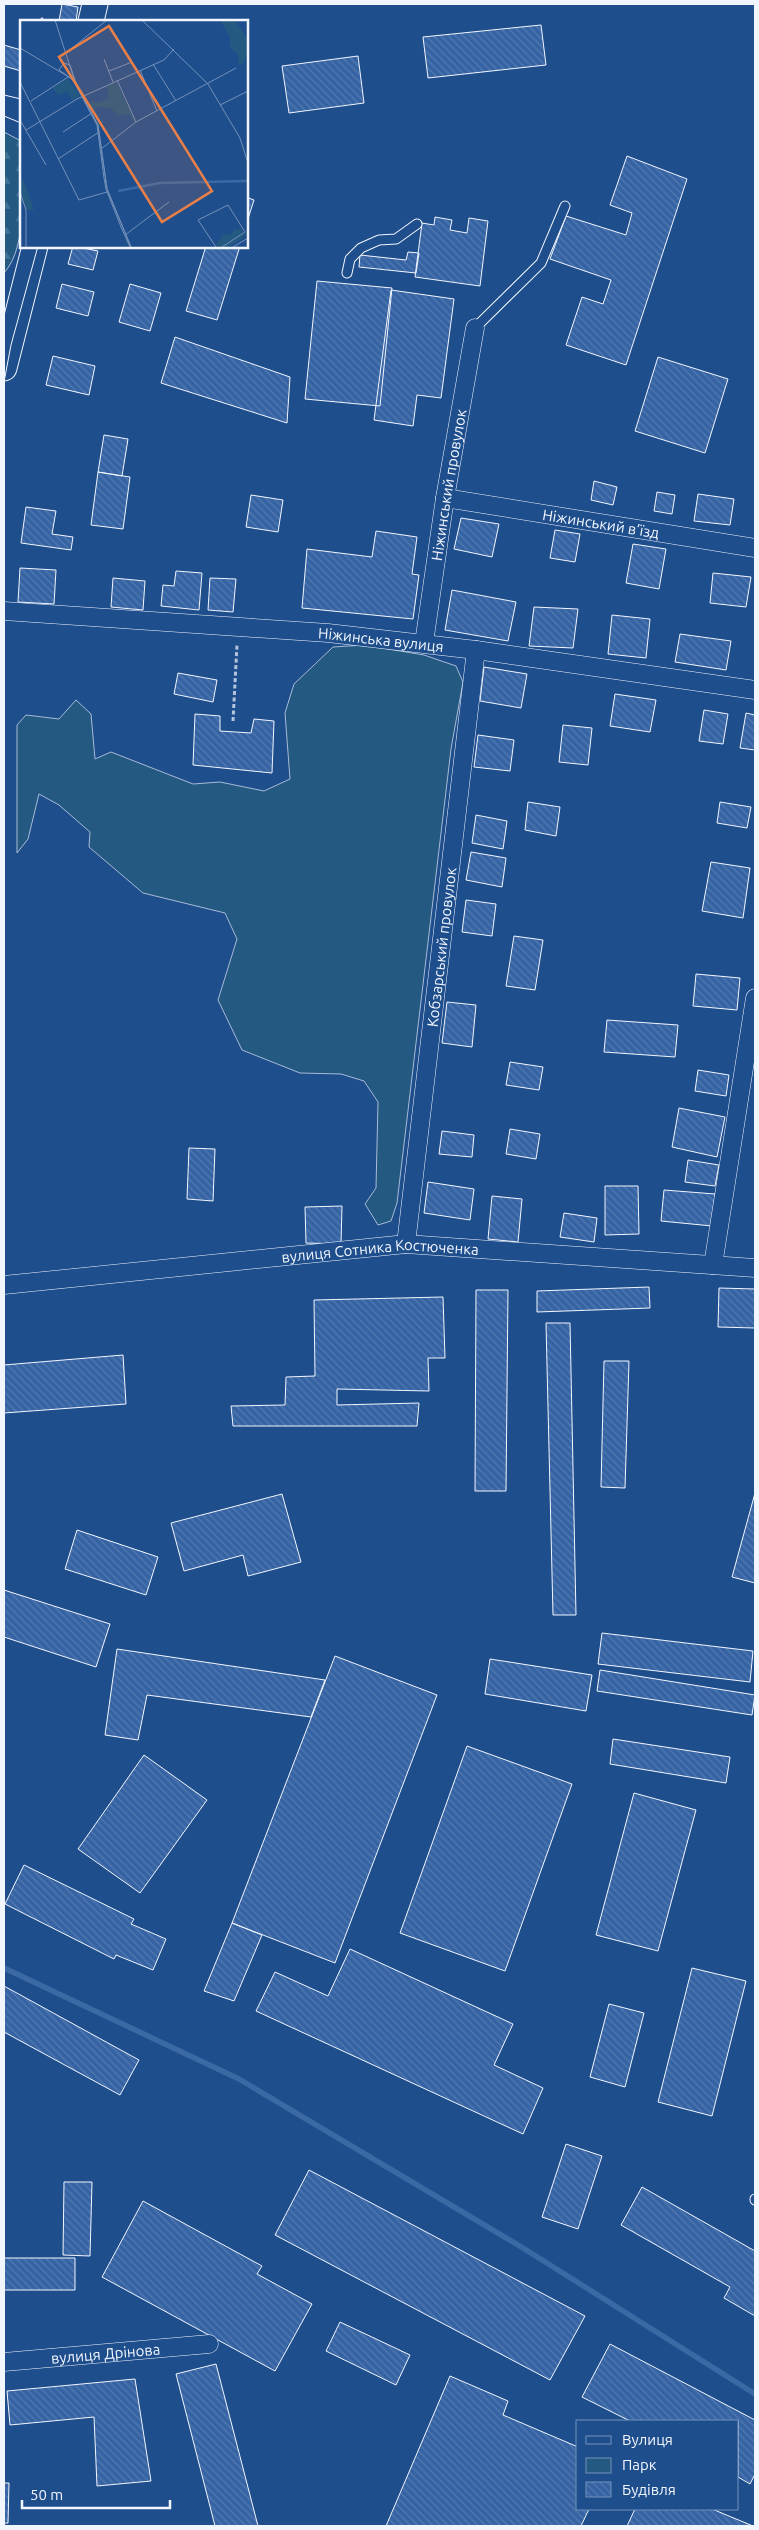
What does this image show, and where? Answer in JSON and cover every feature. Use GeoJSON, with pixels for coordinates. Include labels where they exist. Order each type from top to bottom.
{"type":"FeatureCollection","features":[{"type":"Feature","properties":{"kind":"street"},"geometry":{"type":"LineString","coordinates":[[91,20],[95,4]]}},
{"type":"Feature","properties":{"kind":"street"},"geometry":{"type":"LineString","coordinates":[[5,354],[34,248]]}},
{"type":"Feature","properties":{"kind":"street","name":"Ніжинський провулок"},"geometry":{"type":"LineString","coordinates":[[424,643],[445,498],[475,328]]}},
{"type":"Feature","properties":{"kind":"street","name":"Ніжинський в’їзд"},"geometry":{"type":"LineString","coordinates":[[445,498],[755,548]]}},
{"type":"Feature","properties":{"kind":"street","name":"Ніжинська вулиця"},"geometry":{"type":"LineString","coordinates":[[4,611],[328,633],[424,643],[755,690]]}},
{"type":"Feature","properties":{"kind":"street","name":"Кобзарський провулок"},"geometry":{"type":"LineString","coordinates":[[406,1244],[476,650]]}},
{"type":"Feature","properties":{"kind":"street"},"geometry":{"type":"LineString","coordinates":[[713,1265],[755,998]]}},
{"type":"Feature","properties":{"kind":"street","name":"вулиця Сотника Костюченка"},"geometry":{"type":"LineString","coordinates":[[4,1285],[406,1244],[755,1268]]}},
{"type":"Feature","properties":{"kind":"street","name":"вулиця Дрінова"},"geometry":{"type":"LineString","coordinates":[[4,2362],[209,2344]]}},
{"type":"Feature","properties":{"kind":"lane"},"geometry":{"type":"LineString","coordinates":[[475,328],[541,263],[565,206]]}},
{"type":"Feature","properties":{"kind":"lane"},"geometry":{"type":"LineString","coordinates":[[347,273],[350,259],[361,248],[379,240],[396,239],[417,224]]}},
{"type":"Feature","properties":{"kind":"path"},"geometry":{"type":"LineString","coordinates":[[233,721],[238,627]]}},
{"type":"Feature","properties":{"kind":"green space"},"geometry":{"type":"Polygon","coordinates":[[[4,132],[20,140],[20,234],[12,261],[4,273],[4,132]]]}},
{"type":"Feature","properties":{"kind":"green space"},"geometry":{"type":"Polygon","coordinates":[[[364,645],[424,655],[456,666],[463,682],[451,749],[397,1203],[391,1221],[378,1225],[365,1204],[376,1188],[378,1102],[364,1081],[341,1074],[300,1073],[242,1050],[218,1000],[237,939],[225,913],[143,893],[89,847],[90,832],[59,805],[39,794],[28,839],[17,853],[17,725],[26,715],[59,719],[76,700],[91,714],[95,759],[111,752],[193,784],[220,782],[264,791],[290,779],[285,713],[294,684],[333,647],[364,645]]]}},
{"type":"Feature","properties":{"kind":"building"},"geometry":{"type":"Polygon","coordinates":[[[62,4],[78,7],[76,20],[59,20],[62,4]]]}},
{"type":"Feature","properties":{"kind":"building"},"geometry":{"type":"Polygon","coordinates":[[[541,25],[546,65],[428,78],[423,37],[541,25]]]}},
{"type":"Feature","properties":{"kind":"building"},"geometry":{"type":"Polygon","coordinates":[[[4,45],[20,50],[20,71],[4,66],[4,45]]]}},
{"type":"Feature","properties":{"kind":"building"},"geometry":{"type":"Polygon","coordinates":[[[358,56],[364,103],[289,113],[282,66],[358,56]]]}},
{"type":"Feature","properties":{"kind":"building"},"geometry":{"type":"Polygon","coordinates":[[[627,156],[687,179],[626,365],[566,345],[582,297],[603,304],[611,280],[550,259],[566,216],[626,235],[632,213],[610,205],[627,156]]]}},
{"type":"Feature","properties":{"kind":"building"},"geometry":{"type":"Polygon","coordinates":[[[248,198],[254,200],[248,219],[248,198]]]}},
{"type":"Feature","properties":{"kind":"building"},"geometry":{"type":"Polygon","coordinates":[[[435,217],[452,220],[450,230],[467,233],[469,218],[488,221],[480,286],[415,277],[422,223],[434,225],[435,217]]]}},
{"type":"Feature","properties":{"kind":"building"},"geometry":{"type":"Polygon","coordinates":[[[72,248],[98,251],[93,270],[68,264],[72,248]]]}},
{"type":"Feature","properties":{"kind":"building"},"geometry":{"type":"Polygon","coordinates":[[[205,248],[239,248],[217,320],[186,311],[205,248]]]}},
{"type":"Feature","properties":{"kind":"building"},"geometry":{"type":"Polygon","coordinates":[[[408,252],[419,253],[416,273],[359,267],[360,255],[406,260],[408,252]]]}},
{"type":"Feature","properties":{"kind":"building"},"geometry":{"type":"Polygon","coordinates":[[[317,281],[392,288],[380,406],[305,399],[317,281]]]}},
{"type":"Feature","properties":{"kind":"building"},"geometry":{"type":"Polygon","coordinates":[[[62,284],[94,292],[88,316],[56,308],[62,284]]]}},
{"type":"Feature","properties":{"kind":"building"},"geometry":{"type":"Polygon","coordinates":[[[130,284],[161,293],[150,331],[119,322],[130,284]]]}},
{"type":"Feature","properties":{"kind":"building"},"geometry":{"type":"Polygon","coordinates":[[[391,290],[454,299],[441,398],[417,395],[413,426],[374,420],[391,290]]]}},
{"type":"Feature","properties":{"kind":"building"},"geometry":{"type":"Polygon","coordinates":[[[175,337],[290,377],[287,423],[161,383],[175,337]]]}},
{"type":"Feature","properties":{"kind":"building"},"geometry":{"type":"Polygon","coordinates":[[[53,356],[95,366],[89,395],[46,385],[53,356]]]}},
{"type":"Feature","properties":{"kind":"building"},"geometry":{"type":"Polygon","coordinates":[[[658,357],[728,379],[705,453],[635,431],[658,357]]]}},
{"type":"Feature","properties":{"kind":"building"},"geometry":{"type":"Polygon","coordinates":[[[104,435],[128,439],[122,476],[98,472],[104,435]]]}},
{"type":"Feature","properties":{"kind":"building"},"geometry":{"type":"Polygon","coordinates":[[[98,472],[130,477],[123,529],[91,525],[98,472]]]}},
{"type":"Feature","properties":{"kind":"building"},"geometry":{"type":"Polygon","coordinates":[[[594,481],[617,487],[613,505],[591,500],[594,481]]]}},
{"type":"Feature","properties":{"kind":"building"},"geometry":{"type":"Polygon","coordinates":[[[657,492],[675,495],[672,514],[654,511],[657,492]]]}},
{"type":"Feature","properties":{"kind":"building"},"geometry":{"type":"Polygon","coordinates":[[[698,494],[734,499],[730,525],[694,521],[698,494]]]}},
{"type":"Feature","properties":{"kind":"building"},"geometry":{"type":"Polygon","coordinates":[[[251,495],[283,500],[278,532],[246,527],[251,495]]]}},
{"type":"Feature","properties":{"kind":"building"},"geometry":{"type":"Polygon","coordinates":[[[26,507],[56,511],[52,534],[73,537],[71,550],[21,543],[26,507]]]}},
{"type":"Feature","properties":{"kind":"building"},"geometry":{"type":"Polygon","coordinates":[[[461,518],[499,524],[492,557],[454,549],[461,518]]]}},
{"type":"Feature","properties":{"kind":"building"},"geometry":{"type":"Polygon","coordinates":[[[555,530],[580,534],[575,562],[550,558],[555,530]]]}},
{"type":"Feature","properties":{"kind":"building"},"geometry":{"type":"Polygon","coordinates":[[[376,531],[417,537],[412,574],[419,575],[413,619],[302,608],[307,549],[372,557],[376,531]]]}},
{"type":"Feature","properties":{"kind":"building"},"geometry":{"type":"Polygon","coordinates":[[[633,544],[666,549],[659,589],[626,583],[633,544]]]}},
{"type":"Feature","properties":{"kind":"building"},"geometry":{"type":"Polygon","coordinates":[[[20,568],[56,570],[54,604],[18,602],[20,568]]]}},
{"type":"Feature","properties":{"kind":"building"},"geometry":{"type":"Polygon","coordinates":[[[176,571],[202,573],[199,610],[161,606],[163,585],[174,586],[176,571]]]}},
{"type":"Feature","properties":{"kind":"building"},"geometry":{"type":"Polygon","coordinates":[[[713,573],[751,577],[746,607],[710,603],[713,573]]]}},
{"type":"Feature","properties":{"kind":"building"},"geometry":{"type":"Polygon","coordinates":[[[113,578],[145,581],[143,610],[111,607],[113,578]]]}},
{"type":"Feature","properties":{"kind":"building"},"geometry":{"type":"Polygon","coordinates":[[[210,578],[236,579],[233,612],[208,610],[210,578]]]}},
{"type":"Feature","properties":{"kind":"building"},"geometry":{"type":"Polygon","coordinates":[[[452,590],[516,602],[508,641],[445,630],[452,590]]]}},
{"type":"Feature","properties":{"kind":"building"},"geometry":{"type":"Polygon","coordinates":[[[534,607],[578,609],[573,648],[529,646],[534,607]]]}},
{"type":"Feature","properties":{"kind":"building"},"geometry":{"type":"Polygon","coordinates":[[[612,615],[650,619],[646,658],[608,654],[612,615]]]}},
{"type":"Feature","properties":{"kind":"building"},"geometry":{"type":"Polygon","coordinates":[[[680,634],[731,641],[726,670],[675,662],[680,634]]]}},
{"type":"Feature","properties":{"kind":"building"},"geometry":{"type":"Polygon","coordinates":[[[484,667],[527,674],[521,708],[480,701],[484,667]]]}},
{"type":"Feature","properties":{"kind":"building"},"geometry":{"type":"Polygon","coordinates":[[[178,673],[217,680],[213,702],[174,694],[178,673]]]}},
{"type":"Feature","properties":{"kind":"building"},"geometry":{"type":"Polygon","coordinates":[[[615,694],[656,700],[650,732],[610,726],[615,694]]]}},
{"type":"Feature","properties":{"kind":"building"},"geometry":{"type":"Polygon","coordinates":[[[704,710],[728,714],[723,744],[699,741],[704,710]]]}},
{"type":"Feature","properties":{"kind":"building"},"geometry":{"type":"Polygon","coordinates":[[[746,713],[755,715],[755,750],[740,748],[746,713]]]}},
{"type":"Feature","properties":{"kind":"building"},"geometry":{"type":"Polygon","coordinates":[[[195,714],[220,716],[220,731],[251,733],[254,719],[274,721],[272,773],[193,765],[195,714]]]}},
{"type":"Feature","properties":{"kind":"building"},"geometry":{"type":"Polygon","coordinates":[[[563,725],[592,728],[588,765],[559,762],[563,725]]]}},
{"type":"Feature","properties":{"kind":"building"},"geometry":{"type":"Polygon","coordinates":[[[478,735],[514,740],[510,771],[474,767],[478,735]]]}},
{"type":"Feature","properties":{"kind":"building"},"geometry":{"type":"Polygon","coordinates":[[[528,802],[560,807],[556,836],[525,830],[528,802]]]}},
{"type":"Feature","properties":{"kind":"building"},"geometry":{"type":"Polygon","coordinates":[[[720,802],[751,807],[747,828],[717,823],[720,802]]]}},
{"type":"Feature","properties":{"kind":"building"},"geometry":{"type":"Polygon","coordinates":[[[476,815],[507,821],[503,849],[472,843],[476,815]]]}},
{"type":"Feature","properties":{"kind":"building"},"geometry":{"type":"Polygon","coordinates":[[[471,852],[506,858],[502,887],[466,880],[471,852]]]}},
{"type":"Feature","properties":{"kind":"building"},"geometry":{"type":"Polygon","coordinates":[[[711,862],[750,868],[743,918],[702,911],[711,862]]]}},
{"type":"Feature","properties":{"kind":"building"},"geometry":{"type":"Polygon","coordinates":[[[466,900],[496,904],[492,936],[462,932],[466,900]]]}},
{"type":"Feature","properties":{"kind":"building"},"geometry":{"type":"Polygon","coordinates":[[[514,936],[543,940],[535,990],[506,986],[514,936]]]}},
{"type":"Feature","properties":{"kind":"building"},"geometry":{"type":"Polygon","coordinates":[[[696,974],[740,978],[737,1010],[693,1006],[696,974]]]}},
{"type":"Feature","properties":{"kind":"building"},"geometry":{"type":"Polygon","coordinates":[[[447,1002],[476,1005],[472,1047],[442,1043],[447,1002]]]}},
{"type":"Feature","properties":{"kind":"building"},"geometry":{"type":"Polygon","coordinates":[[[607,1020],[678,1025],[675,1057],[604,1052],[607,1020]]]}},
{"type":"Feature","properties":{"kind":"building"},"geometry":{"type":"Polygon","coordinates":[[[510,1062],[543,1067],[539,1090],[506,1085],[510,1062]]]}},
{"type":"Feature","properties":{"kind":"building"},"geometry":{"type":"Polygon","coordinates":[[[698,1070],[729,1075],[726,1096],[695,1091],[698,1070]]]}},
{"type":"Feature","properties":{"kind":"building"},"geometry":{"type":"Polygon","coordinates":[[[679,1108],[725,1117],[717,1157],[672,1147],[679,1108]]]}},
{"type":"Feature","properties":{"kind":"building"},"geometry":{"type":"Polygon","coordinates":[[[510,1129],[540,1134],[536,1159],[506,1154],[510,1129]]]}},
{"type":"Feature","properties":{"kind":"building"},"geometry":{"type":"Polygon","coordinates":[[[442,1131],[474,1135],[472,1157],[439,1154],[442,1131]]]}},
{"type":"Feature","properties":{"kind":"building"},"geometry":{"type":"Polygon","coordinates":[[[189,1148],[215,1149],[213,1201],[187,1199],[189,1148]]]}},
{"type":"Feature","properties":{"kind":"building"},"geometry":{"type":"Polygon","coordinates":[[[688,1160],[719,1165],[715,1186],[685,1182],[688,1160]]]}},
{"type":"Feature","properties":{"kind":"building"},"geometry":{"type":"Polygon","coordinates":[[[428,1182],[474,1189],[470,1220],[424,1213],[428,1182]]]}},
{"type":"Feature","properties":{"kind":"building"},"geometry":{"type":"Polygon","coordinates":[[[605,1186],[638,1186],[639,1234],[605,1235],[605,1186]]]}},
{"type":"Feature","properties":{"kind":"building"},"geometry":{"type":"Polygon","coordinates":[[[664,1190],[715,1194],[712,1226],[661,1221],[664,1190]]]}},
{"type":"Feature","properties":{"kind":"building"},"geometry":{"type":"Polygon","coordinates":[[[492,1196],[522,1199],[518,1242],[488,1239],[492,1196]]]}},
{"type":"Feature","properties":{"kind":"building"},"geometry":{"type":"Polygon","coordinates":[[[342,1206],[341,1244],[306,1243],[305,1207],[342,1206]]]}},
{"type":"Feature","properties":{"kind":"building"},"geometry":{"type":"Polygon","coordinates":[[[564,1213],[597,1218],[594,1242],[560,1237],[564,1213]]]}},
{"type":"Feature","properties":{"kind":"building"},"geometry":{"type":"Polygon","coordinates":[[[649,1287],[650,1308],[537,1312],[537,1291],[649,1287]]]}},
{"type":"Feature","properties":{"kind":"building"},"geometry":{"type":"Polygon","coordinates":[[[719,1288],[755,1289],[755,1328],[718,1327],[719,1288]]]}},
{"type":"Feature","properties":{"kind":"building"},"geometry":{"type":"Polygon","coordinates":[[[476,1290],[508,1290],[506,1491],[475,1491],[476,1290]]]}},
{"type":"Feature","properties":{"kind":"building"},"geometry":{"type":"Polygon","coordinates":[[[443,1297],[445,1358],[428,1358],[429,1391],[337,1389],[337,1405],[419,1403],[417,1426],[233,1426],[231,1406],[285,1405],[286,1377],[315,1376],[314,1300],[443,1297]]]}},
{"type":"Feature","properties":{"kind":"building"},"geometry":{"type":"Polygon","coordinates":[[[546,1323],[570,1323],[576,1615],[553,1615],[546,1323]]]}},
{"type":"Feature","properties":{"kind":"building"},"geometry":{"type":"Polygon","coordinates":[[[123,1355],[126,1404],[4,1413],[4,1365],[123,1355]]]}},
{"type":"Feature","properties":{"kind":"building"},"geometry":{"type":"Polygon","coordinates":[[[604,1361],[629,1361],[625,1488],[601,1487],[604,1361]]]}},
{"type":"Feature","properties":{"kind":"building"},"geometry":{"type":"Polygon","coordinates":[[[755,1493],[755,1583],[732,1577],[755,1493]]]}},
{"type":"Feature","properties":{"kind":"building"},"geometry":{"type":"Polygon","coordinates":[[[282,1494],[301,1562],[248,1576],[243,1555],[184,1571],[171,1523],[282,1494]]]}},
{"type":"Feature","properties":{"kind":"building"},"geometry":{"type":"Polygon","coordinates":[[[77,1530],[158,1557],[146,1595],[65,1569],[77,1530]]]}},
{"type":"Feature","properties":{"kind":"building"},"geometry":{"type":"Polygon","coordinates":[[[4,1590],[110,1624],[96,1667],[4,1637],[4,1590]]]}},
{"type":"Feature","properties":{"kind":"building"},"geometry":{"type":"Polygon","coordinates":[[[602,1633],[753,1651],[750,1682],[598,1664],[602,1633]]]}},
{"type":"Feature","properties":{"kind":"building"},"geometry":{"type":"Polygon","coordinates":[[[117,1649],[325,1680],[311,1717],[147,1695],[138,1740],[105,1735],[117,1649]]]}},
{"type":"Feature","properties":{"kind":"building"},"geometry":{"type":"Polygon","coordinates":[[[335,1656],[437,1695],[335,1963],[232,1923],[335,1656]]]}},
{"type":"Feature","properties":{"kind":"building"},"geometry":{"type":"Polygon","coordinates":[[[490,1659],[592,1675],[586,1711],[485,1694],[490,1659]]]}},
{"type":"Feature","properties":{"kind":"building"},"geometry":{"type":"Polygon","coordinates":[[[600,1670],[755,1695],[752,1715],[597,1691],[600,1670]]]}},
{"type":"Feature","properties":{"kind":"building"},"geometry":{"type":"Polygon","coordinates":[[[613,1739],[730,1757],[726,1783],[610,1764],[613,1739]]]}},
{"type":"Feature","properties":{"kind":"building"},"geometry":{"type":"Polygon","coordinates":[[[467,1746],[572,1784],[505,1971],[400,1933],[467,1746]]]}},
{"type":"Feature","properties":{"kind":"building"},"geometry":{"type":"Polygon","coordinates":[[[144,1755],[207,1800],[140,1893],[78,1849],[144,1755]]]}},
{"type":"Feature","properties":{"kind":"building"},"geometry":{"type":"Polygon","coordinates":[[[634,1793],[696,1810],[658,1951],[596,1935],[634,1793]]]}},
{"type":"Feature","properties":{"kind":"building"},"geometry":{"type":"Polygon","coordinates":[[[24,1865],[134,1919],[131,1924],[166,1939],[153,1970],[116,1955],[114,1959],[5,1904],[24,1865]]]}},
{"type":"Feature","properties":{"kind":"building"},"geometry":{"type":"Polygon","coordinates":[[[232,1923],[262,1935],[234,2001],[204,1991],[232,1923]]]}},
{"type":"Feature","properties":{"kind":"building"},"geometry":{"type":"Polygon","coordinates":[[[350,1949],[513,2024],[494,2065],[543,2088],[523,2134],[256,2011],[275,1972],[328,1996],[350,1949]]]}},
{"type":"Feature","properties":{"kind":"building"},"geometry":{"type":"Polygon","coordinates":[[[692,1968],[746,1981],[712,2116],[658,2102],[692,1968]]]}},
{"type":"Feature","properties":{"kind":"building"},"geometry":{"type":"Polygon","coordinates":[[[4,1986],[139,2060],[120,2095],[4,2032],[4,1986]]]}},
{"type":"Feature","properties":{"kind":"building"},"geometry":{"type":"Polygon","coordinates":[[[609,2004],[644,2013],[625,2087],[590,2077],[609,2004]]]}},
{"type":"Feature","properties":{"kind":"building"},"geometry":{"type":"Polygon","coordinates":[[[566,2144],[602,2156],[578,2229],[542,2217],[566,2144]]]}},
{"type":"Feature","properties":{"kind":"building"},"geometry":{"type":"Polygon","coordinates":[[[309,2170],[585,2316],[550,2380],[275,2235],[309,2170]]]}},
{"type":"Feature","properties":{"kind":"building"},"geometry":{"type":"Polygon","coordinates":[[[64,2182],[92,2182],[90,2256],[63,2255],[64,2182]]]}},
{"type":"Feature","properties":{"kind":"building"},"geometry":{"type":"Polygon","coordinates":[[[642,2187],[755,2251],[755,2316],[724,2298],[730,2287],[621,2225],[642,2187]]]}},
{"type":"Feature","properties":{"kind":"building"},"geometry":{"type":"Polygon","coordinates":[[[143,2201],[262,2266],[257,2274],[312,2304],[275,2371],[102,2277],[143,2201]]]}},
{"type":"Feature","properties":{"kind":"building"},"geometry":{"type":"Polygon","coordinates":[[[4,2258],[75,2258],[75,2290],[4,2290],[4,2258]]]}},
{"type":"Feature","properties":{"kind":"building"},"geometry":{"type":"Polygon","coordinates":[[[340,2322],[410,2355],[396,2385],[326,2351],[340,2322]]]}},
{"type":"Feature","properties":{"kind":"building"},"geometry":{"type":"Polygon","coordinates":[[[610,2344],[755,2420],[755,2474],[750,2484],[739,2478],[739,2420],[628,2420],[582,2397],[610,2344]]]}},
{"type":"Feature","properties":{"kind":"building"},"geometry":{"type":"Polygon","coordinates":[[[216,2364],[258,2526],[215,2526],[176,2374],[216,2364]]]}},
{"type":"Feature","properties":{"kind":"building"},"geometry":{"type":"Polygon","coordinates":[[[450,2376],[508,2401],[503,2415],[576,2446],[576,2510],[589,2510],[581,2526],[386,2526],[450,2376]]]}},
{"type":"Feature","properties":{"kind":"building"},"geometry":{"type":"Polygon","coordinates":[[[135,2379],[151,2481],[97,2486],[94,2417],[10,2425],[7,2391],[135,2379]]]}},
{"type":"Feature","properties":{"kind":"building"},"geometry":{"type":"Polygon","coordinates":[[[4,2483],[9,2483],[8,2523],[4,2523],[4,2483]]]}},
{"type":"Feature","properties":{"kind":"building"},"geometry":{"type":"Polygon","coordinates":[[[635,2510],[714,2510],[753,2526],[627,2526],[635,2510]]]}},
{"type":"Feature","properties":{"kind":"waterway"},"geometry":{"type":"LineString","coordinates":[[4,1968],[239,2079],[523,2248],[755,2394]]}},
{"type":"Feature","properties":{"kind":"tram line"},"geometry":{"type":"LineString","coordinates":[[4,95],[20,99]]}},
{"type":"Feature","properties":{"kind":"tram line"},"geometry":{"type":"LineString","coordinates":[[4,116],[20,123]]}},
{"type":"Feature","properties":{"kind":"tram line"},"geometry":{"type":"LineString","coordinates":[[4,382],[11,345],[37,248]]}}]}
